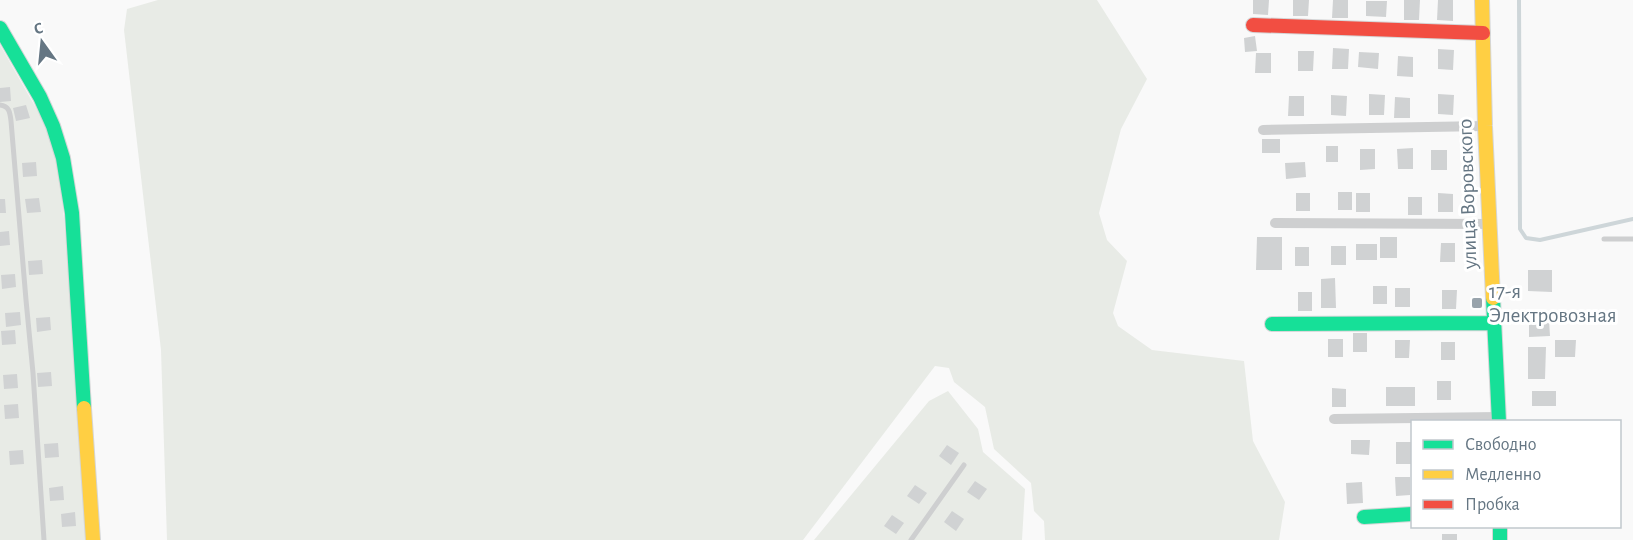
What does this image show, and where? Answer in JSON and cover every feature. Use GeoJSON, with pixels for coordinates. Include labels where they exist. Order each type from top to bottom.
{"type":"FeatureCollection","features":[{"type":"Feature","properties":{"kind":"street","name":"улица Воровского"},"geometry":{"type":"LineString","coordinates":[[1482,0],[1485,126],[1499,419]]}},
{"type":"Feature","properties":{"kind":"street"},"geometry":{"type":"LineString","coordinates":[[1253,25],[1483,33]]}},
{"type":"Feature","properties":{"kind":"street"},"geometry":{"type":"LineString","coordinates":[[0,28],[20,59],[51,120],[59,143],[70,194],[93,540]]}},
{"type":"Feature","properties":{"kind":"street"},"geometry":{"type":"LineString","coordinates":[[1263,130],[1485,126]]}},
{"type":"Feature","properties":{"kind":"street"},"geometry":{"type":"LineString","coordinates":[[1275,223],[1490,224]]}},
{"type":"Feature","properties":{"kind":"street"},"geometry":{"type":"LineString","coordinates":[[1272,324],[1494,323]]}},
{"type":"Feature","properties":{"kind":"street"},"geometry":{"type":"LineString","coordinates":[[1334,419],[1499,419]]}},
{"type":"Feature","properties":{"kind":"street"},"geometry":{"type":"LineString","coordinates":[[1364,517],[1411,514]]}},
{"type":"Feature","properties":{"kind":"lane"},"geometry":{"type":"LineString","coordinates":[[0,105],[6,106],[9,110],[11,121],[33,373],[44,540]]}},
{"type":"Feature","properties":{"kind":"lane"},"geometry":{"type":"LineString","coordinates":[[1604,239],[1633,238]]}},
{"type":"Feature","properties":{"kind":"lane"},"geometry":{"type":"LineString","coordinates":[[911,540],[964,465]]}},
{"type":"Feature","properties":{"kind":"shaded area"},"geometry":{"type":"Polygon","coordinates":[[[158,0],[1097,0],[1147,79],[1121,129],[1099,213],[1107,240],[1127,261],[1113,313],[1118,326],[1152,350],[1244,361],[1253,441],[1285,502],[1279,540],[1045,540],[1044,521],[1034,511],[1031,483],[994,449],[985,407],[954,382],[949,368],[935,366],[803,540],[167,540],[161,350],[124,30],[127,9],[158,0]]]}},
{"type":"Feature","properties":{"kind":"shaded area"},"geometry":{"type":"Polygon","coordinates":[[[0,45],[48,129],[60,173],[87,540],[0,540],[0,45]]]}},
{"type":"Feature","properties":{"kind":"shaded area"},"geometry":{"type":"Polygon","coordinates":[[[948,391],[978,429],[983,452],[1025,489],[1022,540],[814,540],[929,401],[948,391]]]}},
{"type":"Feature","properties":{"kind":"building"},"geometry":{"type":"Polygon","coordinates":[[[1253,0],[1269,0],[1268,15],[1253,14],[1253,0]]]}},
{"type":"Feature","properties":{"kind":"building"},"geometry":{"type":"Polygon","coordinates":[[[1293,0],[1309,0],[1308,16],[1293,16],[1293,0]]]}},
{"type":"Feature","properties":{"kind":"building"},"geometry":{"type":"Polygon","coordinates":[[[1333,0],[1348,0],[1348,18],[1332,18],[1333,0]]]}},
{"type":"Feature","properties":{"kind":"building"},"geometry":{"type":"Polygon","coordinates":[[[1404,0],[1420,0],[1419,20],[1404,20],[1404,0]]]}},
{"type":"Feature","properties":{"kind":"building"},"geometry":{"type":"Polygon","coordinates":[[[1438,0],[1453,0],[1453,21],[1437,20],[1438,0]]]}},
{"type":"Feature","properties":{"kind":"building"},"geometry":{"type":"Polygon","coordinates":[[[1366,1],[1387,1],[1386,17],[1366,16],[1366,1]]]}},
{"type":"Feature","properties":{"kind":"building"},"geometry":{"type":"Polygon","coordinates":[[[1255,36],[1257,51],[1245,52],[1244,38],[1255,36]]]}},
{"type":"Feature","properties":{"kind":"building"},"geometry":{"type":"Polygon","coordinates":[[[1333,48],[1349,49],[1348,69],[1332,69],[1333,48]]]}},
{"type":"Feature","properties":{"kind":"building"},"geometry":{"type":"Polygon","coordinates":[[[1438,49],[1454,50],[1453,70],[1438,69],[1438,49]]]}},
{"type":"Feature","properties":{"kind":"building"},"geometry":{"type":"Polygon","coordinates":[[[1298,51],[1314,51],[1313,71],[1298,71],[1298,51]]]}},
{"type":"Feature","properties":{"kind":"building"},"geometry":{"type":"Polygon","coordinates":[[[1359,52],[1379,53],[1378,69],[1358,67],[1359,52]]]}},
{"type":"Feature","properties":{"kind":"building"},"geometry":{"type":"Polygon","coordinates":[[[1256,53],[1271,53],[1271,73],[1255,73],[1256,53]]]}},
{"type":"Feature","properties":{"kind":"building"},"geometry":{"type":"Polygon","coordinates":[[[1398,56],[1413,57],[1413,77],[1397,76],[1398,56]]]}},
{"type":"Feature","properties":{"kind":"building"},"geometry":{"type":"Polygon","coordinates":[[[10,87],[11,101],[0,102],[0,88],[10,87]]]}},
{"type":"Feature","properties":{"kind":"building"},"geometry":{"type":"Polygon","coordinates":[[[1369,94],[1385,95],[1384,115],[1369,115],[1369,94]]]}},
{"type":"Feature","properties":{"kind":"building"},"geometry":{"type":"Polygon","coordinates":[[[1438,94],[1454,95],[1453,115],[1438,114],[1438,94]]]}},
{"type":"Feature","properties":{"kind":"building"},"geometry":{"type":"Polygon","coordinates":[[[1331,95],[1347,96],[1346,116],[1331,115],[1331,95]]]}},
{"type":"Feature","properties":{"kind":"building"},"geometry":{"type":"Polygon","coordinates":[[[1289,96],[1304,96],[1304,116],[1288,116],[1289,96]]]}},
{"type":"Feature","properties":{"kind":"building"},"geometry":{"type":"Polygon","coordinates":[[[1395,97],[1410,98],[1410,118],[1394,118],[1395,97]]]}},
{"type":"Feature","properties":{"kind":"building"},"geometry":{"type":"Polygon","coordinates":[[[26,105],[30,118],[16,121],[13,108],[26,105]]]}},
{"type":"Feature","properties":{"kind":"building"},"geometry":{"type":"Polygon","coordinates":[[[1262,139],[1280,139],[1280,153],[1262,153],[1262,139]]]}},
{"type":"Feature","properties":{"kind":"building"},"geometry":{"type":"Polygon","coordinates":[[[1326,146],[1338,146],[1338,162],[1326,162],[1326,146]]]}},
{"type":"Feature","properties":{"kind":"building"},"geometry":{"type":"Polygon","coordinates":[[[1413,148],[1413,169],[1398,169],[1397,149],[1413,148]]]}},
{"type":"Feature","properties":{"kind":"building"},"geometry":{"type":"Polygon","coordinates":[[[1360,149],[1375,149],[1375,169],[1360,170],[1360,149]]]}},
{"type":"Feature","properties":{"kind":"building"},"geometry":{"type":"Polygon","coordinates":[[[1431,150],[1447,150],[1447,170],[1431,170],[1431,150]]]}},
{"type":"Feature","properties":{"kind":"building"},"geometry":{"type":"Polygon","coordinates":[[[36,162],[37,176],[23,177],[22,163],[36,162]]]}},
{"type":"Feature","properties":{"kind":"building"},"geometry":{"type":"Polygon","coordinates":[[[1305,162],[1306,177],[1286,179],[1285,163],[1305,162]]]}},
{"type":"Feature","properties":{"kind":"building"},"geometry":{"type":"Polygon","coordinates":[[[1338,192],[1352,192],[1352,210],[1338,210],[1338,192]]]}},
{"type":"Feature","properties":{"kind":"building"},"geometry":{"type":"Polygon","coordinates":[[[1296,193],[1310,193],[1310,211],[1296,211],[1296,193]]]}},
{"type":"Feature","properties":{"kind":"building"},"geometry":{"type":"Polygon","coordinates":[[[1356,193],[1370,193],[1370,212],[1356,212],[1356,193]]]}},
{"type":"Feature","properties":{"kind":"building"},"geometry":{"type":"Polygon","coordinates":[[[1438,193],[1453,194],[1453,212],[1438,212],[1438,193]]]}},
{"type":"Feature","properties":{"kind":"building"},"geometry":{"type":"Polygon","coordinates":[[[1408,197],[1422,197],[1422,215],[1408,215],[1408,197]]]}},
{"type":"Feature","properties":{"kind":"building"},"geometry":{"type":"Polygon","coordinates":[[[39,198],[41,212],[27,213],[25,199],[39,198]]]}},
{"type":"Feature","properties":{"kind":"building"},"geometry":{"type":"Polygon","coordinates":[[[0,199],[5,199],[6,213],[0,213],[0,199]]]}},
{"type":"Feature","properties":{"kind":"building"},"geometry":{"type":"Polygon","coordinates":[[[9,231],[10,245],[0,246],[0,232],[9,231]]]}},
{"type":"Feature","properties":{"kind":"building"},"geometry":{"type":"Polygon","coordinates":[[[1257,237],[1282,237],[1282,270],[1256,270],[1257,237]]]}},
{"type":"Feature","properties":{"kind":"building"},"geometry":{"type":"Polygon","coordinates":[[[1380,237],[1397,237],[1397,258],[1380,258],[1380,237]]]}},
{"type":"Feature","properties":{"kind":"building"},"geometry":{"type":"Polygon","coordinates":[[[1441,243],[1455,243],[1455,262],[1440,262],[1441,243]]]}},
{"type":"Feature","properties":{"kind":"building"},"geometry":{"type":"Polygon","coordinates":[[[1356,244],[1377,244],[1377,260],[1356,260],[1356,244]]]}},
{"type":"Feature","properties":{"kind":"building"},"geometry":{"type":"Polygon","coordinates":[[[1331,246],[1346,246],[1346,265],[1331,265],[1331,246]]]}},
{"type":"Feature","properties":{"kind":"building"},"geometry":{"type":"Polygon","coordinates":[[[1295,247],[1309,247],[1309,266],[1295,266],[1295,247]]]}},
{"type":"Feature","properties":{"kind":"building"},"geometry":{"type":"Polygon","coordinates":[[[42,260],[43,274],[29,275],[28,261],[42,260]]]}},
{"type":"Feature","properties":{"kind":"building"},"geometry":{"type":"Polygon","coordinates":[[[1528,270],[1552,270],[1552,292],[1528,291],[1528,270]]]}},
{"type":"Feature","properties":{"kind":"building"},"geometry":{"type":"Polygon","coordinates":[[[15,274],[16,287],[2,289],[1,275],[15,274]]]}},
{"type":"Feature","properties":{"kind":"building"},"geometry":{"type":"Polygon","coordinates":[[[1335,278],[1336,308],[1321,308],[1321,279],[1335,278]]]}},
{"type":"Feature","properties":{"kind":"building"},"geometry":{"type":"Polygon","coordinates":[[[1373,286],[1387,286],[1387,304],[1373,304],[1373,286]]]}},
{"type":"Feature","properties":{"kind":"building"},"geometry":{"type":"Polygon","coordinates":[[[1395,288],[1410,288],[1410,307],[1395,307],[1395,288]]]}},
{"type":"Feature","properties":{"kind":"building"},"geometry":{"type":"Polygon","coordinates":[[[1442,290],[1457,290],[1456,309],[1442,309],[1442,290]]]}},
{"type":"Feature","properties":{"kind":"building"},"geometry":{"type":"Polygon","coordinates":[[[1298,292],[1312,292],[1312,311],[1298,311],[1298,292]]]}},
{"type":"Feature","properties":{"kind":"building"},"geometry":{"type":"Polygon","coordinates":[[[20,312],[21,325],[6,327],[5,313],[20,312]]]}},
{"type":"Feature","properties":{"kind":"building"},"geometry":{"type":"Polygon","coordinates":[[[50,317],[51,330],[37,332],[36,318],[50,317]]]}},
{"type":"Feature","properties":{"kind":"building"},"geometry":{"type":"Polygon","coordinates":[[[1549,320],[1550,336],[1529,337],[1529,321],[1549,320]]]}},
{"type":"Feature","properties":{"kind":"building"},"geometry":{"type":"Polygon","coordinates":[[[15,330],[16,344],[2,345],[1,331],[15,330]]]}},
{"type":"Feature","properties":{"kind":"building"},"geometry":{"type":"Polygon","coordinates":[[[1353,333],[1367,333],[1367,352],[1353,352],[1353,333]]]}},
{"type":"Feature","properties":{"kind":"building"},"geometry":{"type":"Polygon","coordinates":[[[1328,339],[1343,339],[1343,357],[1328,357],[1328,339]]]}},
{"type":"Feature","properties":{"kind":"building"},"geometry":{"type":"Polygon","coordinates":[[[1395,340],[1410,340],[1409,358],[1395,358],[1395,340]]]}},
{"type":"Feature","properties":{"kind":"building"},"geometry":{"type":"Polygon","coordinates":[[[1555,340],[1576,340],[1575,357],[1555,357],[1555,340]]]}},
{"type":"Feature","properties":{"kind":"building"},"geometry":{"type":"Polygon","coordinates":[[[1441,342],[1455,342],[1455,360],[1441,360],[1441,342]]]}},
{"type":"Feature","properties":{"kind":"building"},"geometry":{"type":"Polygon","coordinates":[[[1528,347],[1546,347],[1545,379],[1528,379],[1528,347]]]}},
{"type":"Feature","properties":{"kind":"building"},"geometry":{"type":"Polygon","coordinates":[[[51,372],[52,386],[38,387],[37,373],[51,372]]]}},
{"type":"Feature","properties":{"kind":"building"},"geometry":{"type":"Polygon","coordinates":[[[17,374],[18,388],[4,389],[3,375],[17,374]]]}},
{"type":"Feature","properties":{"kind":"building"},"geometry":{"type":"Polygon","coordinates":[[[1437,381],[1451,381],[1451,400],[1437,400],[1437,381]]]}},
{"type":"Feature","properties":{"kind":"building"},"geometry":{"type":"Polygon","coordinates":[[[1386,387],[1415,387],[1415,406],[1386,406],[1386,387]]]}},
{"type":"Feature","properties":{"kind":"building"},"geometry":{"type":"Polygon","coordinates":[[[1332,388],[1346,389],[1346,407],[1332,407],[1332,388]]]}},
{"type":"Feature","properties":{"kind":"building"},"geometry":{"type":"Polygon","coordinates":[[[1532,391],[1556,391],[1556,406],[1532,406],[1532,391]]]}},
{"type":"Feature","properties":{"kind":"building"},"geometry":{"type":"Polygon","coordinates":[[[18,404],[19,418],[5,419],[4,405],[18,404]]]}},
{"type":"Feature","properties":{"kind":"building"},"geometry":{"type":"Polygon","coordinates":[[[1351,440],[1370,440],[1369,455],[1351,454],[1351,440]]]}},
{"type":"Feature","properties":{"kind":"building"},"geometry":{"type":"Polygon","coordinates":[[[1396,442],[1411,442],[1411,464],[1396,464],[1396,442]]]}},
{"type":"Feature","properties":{"kind":"building"},"geometry":{"type":"Polygon","coordinates":[[[58,443],[59,457],[45,458],[44,444],[58,443]]]}},
{"type":"Feature","properties":{"kind":"building"},"geometry":{"type":"Polygon","coordinates":[[[947,445],[959,453],[951,465],[939,456],[947,445]]]}},
{"type":"Feature","properties":{"kind":"building"},"geometry":{"type":"Polygon","coordinates":[[[23,450],[24,464],[10,465],[9,451],[23,450]]]}},
{"type":"Feature","properties":{"kind":"building"},"geometry":{"type":"Polygon","coordinates":[[[1395,477],[1410,477],[1410,495],[1396,496],[1395,477]]]}},
{"type":"Feature","properties":{"kind":"building"},"geometry":{"type":"Polygon","coordinates":[[[975,481],[987,489],[979,500],[967,492],[975,481]]]}},
{"type":"Feature","properties":{"kind":"building"},"geometry":{"type":"Polygon","coordinates":[[[1362,482],[1363,503],[1347,504],[1346,483],[1362,482]]]}},
{"type":"Feature","properties":{"kind":"building"},"geometry":{"type":"Polygon","coordinates":[[[915,485],[927,493],[919,504],[907,496],[915,485]]]}},
{"type":"Feature","properties":{"kind":"building"},"geometry":{"type":"Polygon","coordinates":[[[63,486],[64,500],[50,501],[49,488],[63,486]]]}},
{"type":"Feature","properties":{"kind":"building"},"geometry":{"type":"Polygon","coordinates":[[[952,511],[964,519],[956,531],[944,522],[952,511]]]}},
{"type":"Feature","properties":{"kind":"building"},"geometry":{"type":"Polygon","coordinates":[[[75,512],[76,526],[62,527],[61,514],[75,512]]]}},
{"type":"Feature","properties":{"kind":"building"},"geometry":{"type":"Polygon","coordinates":[[[892,515],[904,523],[896,534],[884,526],[892,515]]]}},
{"type":"Feature","properties":{"kind":"building"},"geometry":{"type":"Polygon","coordinates":[[[1442,534],[1457,534],[1457,540],[1442,540],[1442,534]]]}},
{"type":"Feature","properties":{"kind":"waterway"},"geometry":{"type":"LineString","coordinates":[[1519,0],[1520,229],[1526,238],[1540,240],[1633,219]]}},
{"type":"Feature","properties":{"kind":"traffic: fast"},"geometry":{"type":"LineString","coordinates":[[0,28],[40,97],[53,126],[63,158],[72,213],[84,408]]}},
{"type":"Feature","properties":{"kind":"traffic: fast"},"geometry":{"type":"LineString","coordinates":[[1493,298],[1499,420]]}},
{"type":"Feature","properties":{"kind":"traffic: fast"},"geometry":{"type":"LineString","coordinates":[[1272,324],[1494,323]]}},
{"type":"Feature","properties":{"kind":"traffic: fast"},"geometry":{"type":"LineString","coordinates":[[1364,517],[1411,514]]}},
{"type":"Feature","properties":{"kind":"traffic: fast"},"geometry":{"type":"LineString","coordinates":[[1500,528],[1500,540]]}},
{"type":"Feature","properties":{"kind":"traffic: slow"},"geometry":{"type":"LineString","coordinates":[[1482,0],[1493,298]]}},
{"type":"Feature","properties":{"kind":"traffic: slow"},"geometry":{"type":"LineString","coordinates":[[84,408],[93,540]]}},
{"type":"Feature","properties":{"kind":"traffic: jam"},"geometry":{"type":"LineString","coordinates":[[1253,25],[1483,33]]}},
{"type":"Feature","properties":{"kind":"place","name":"17-я Электровозная"},"geometry":{"type":"Point","coordinates":[1477,303]}}]}
